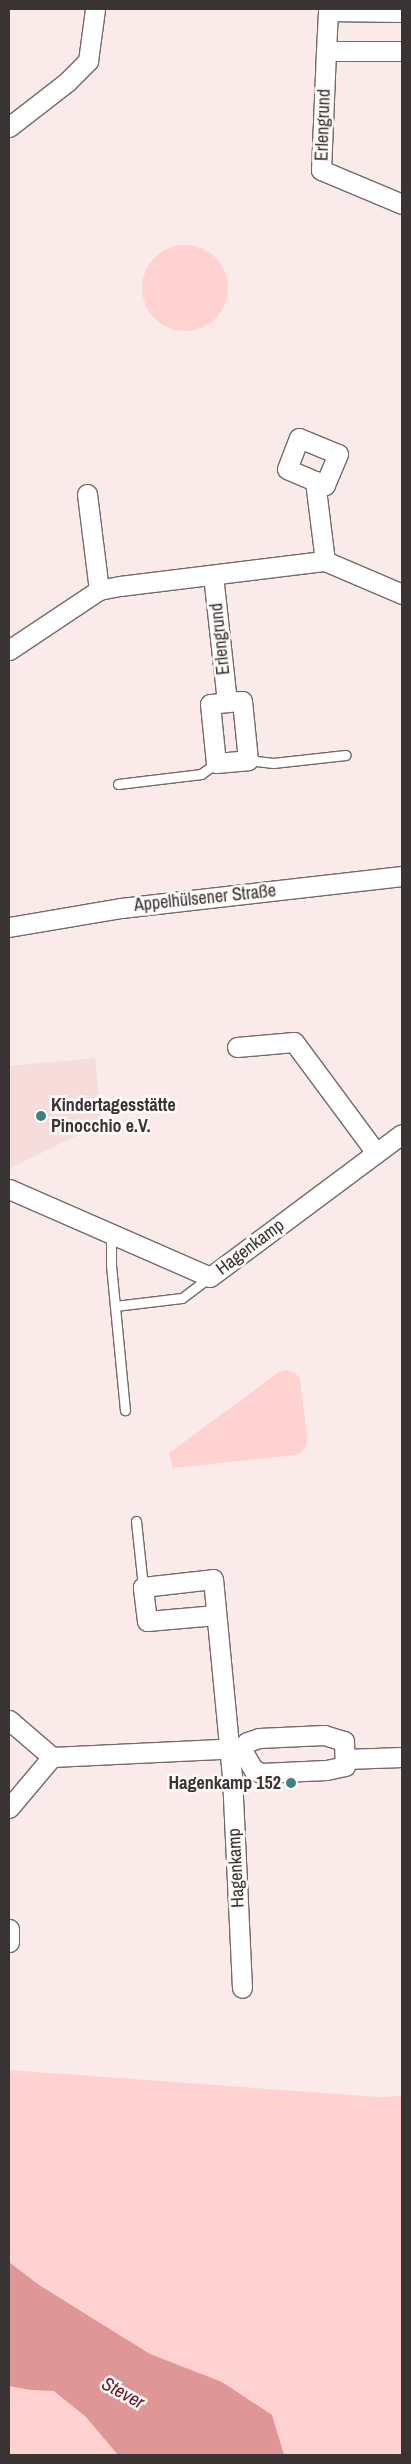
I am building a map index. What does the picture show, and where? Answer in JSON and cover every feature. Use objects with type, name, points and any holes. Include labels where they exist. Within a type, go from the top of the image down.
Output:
[{"type":"street","points":[[9,127],[67,82],[88,62],[95,9]]},
{"type":"street","name":"Erlengrund","points":[[402,12],[328,11],[321,170],[402,204]]},
{"type":"street","points":[[326,51],[402,51]]},
{"type":"street","points":[[314,480],[325,561]]},
{"type":"street","points":[[87,494],[99,590]]},
{"type":"street","points":[[9,650],[99,590],[325,561],[402,594]]},
{"type":"street","name":"Erlengrund","points":[[213,575],[226,702]]},
{"type":"street","points":[[242,701],[248,760],[216,763],[210,704],[242,701]]},
{"type":"street","name":"Appelhülsener Straße","points":[[9,927],[121,908],[402,876]]},
{"type":"street","points":[[237,1047],[294,1042],[376,1153]]},
{"type":"street","name":"Hagenkamp","points":[[9,1189],[210,1277],[402,1134]]},
{"type":"street","name":"Hagenkamp","points":[[143,1587],[213,1579],[216,1615],[235,1748],[242,1988]]},
{"type":"street","points":[[143,1587],[147,1621],[216,1615]]},
{"type":"street","points":[[9,1720],[52,1757],[235,1748],[259,1738],[324,1735],[344,1741],[345,1759]]},
{"type":"street","name":"Hagenkamp","points":[[235,1748],[253,1769],[261,1773],[326,1770],[345,1766],[345,1759],[402,1757]]},
{"type":"street","points":[[9,1808],[52,1757]]},
{"type":"lane","points":[[248,760],[273,763],[346,755]]},
{"type":"lane","points":[[118,784],[201,774],[216,763]]},
{"type":"lane","points":[[111,1235],[111,1265],[125,1410]]},
{"type":"lane","points":[[115,1306],[182,1298],[210,1277]]},
{"type":"lane","points":[[136,1522],[143,1587]]},
{"type":"shaded area","points":[[185,245],[201,249],[215,258],[224,272],[228,288],[224,304],[215,318],[201,327],[185,331],[169,327],[155,318],[146,304],[142,288],[146,272],[155,258],[169,249]]},
{"type":"shaded area","points":[[95,1058],[102,1123],[9,1169],[9,1066]]},
{"type":"shaded area","points":[[288,1370],[300,1378],[307,1438],[306,1446],[302,1452],[296,1455],[173,1468],[169,1453],[279,1372]]},
{"type":"shaded area","points":[[9,2070],[379,2097],[402,2096],[402,2455],[9,2455]]},
{"type":"water","name":"Stever","points":[[9,2262],[39,2285],[150,2354],[222,2382],[272,2415],[284,2455],[118,2455],[86,2417],[54,2391],[31,2390],[9,2386]]},
{"type":"place","name":"Kindertagesstätte Pinocchio e.V.","points":[[41,1116]]},
{"type":"place","name":"Hagenkamp 152","points":[[291,1783]]}]
